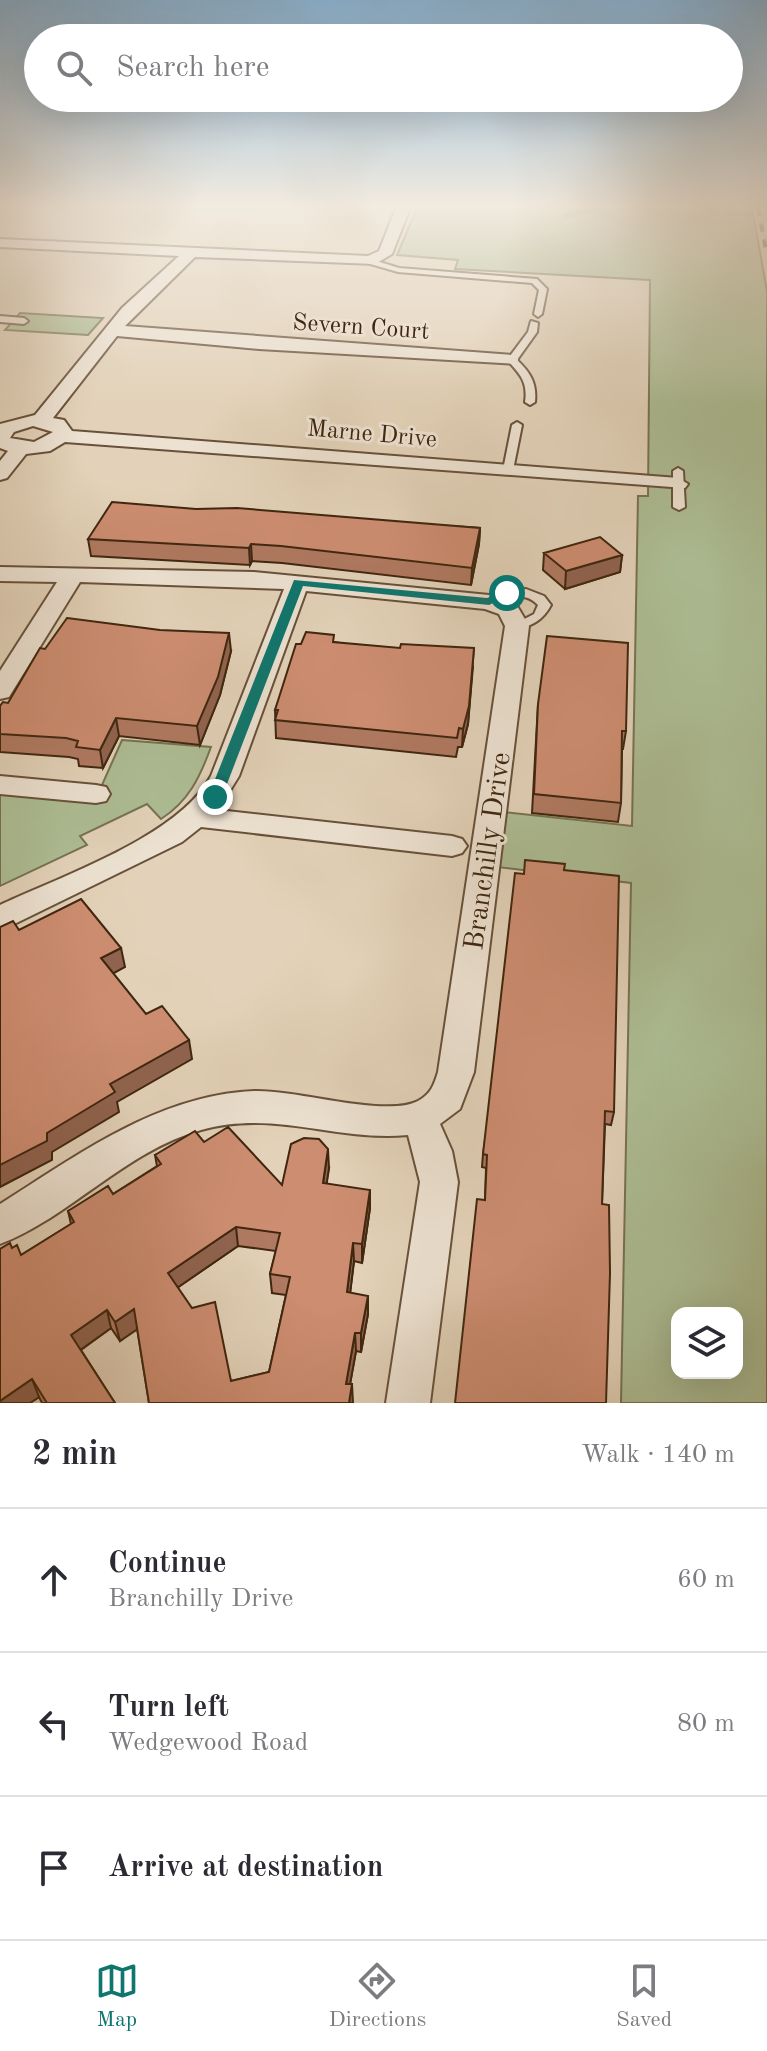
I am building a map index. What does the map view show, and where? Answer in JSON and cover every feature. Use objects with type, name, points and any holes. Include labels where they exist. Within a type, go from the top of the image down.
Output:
[{"type":"street","points":[[41,420],[112,330],[170,273]]},
{"type":"street","name":"Severn Court","points":[[112,330],[259,344],[512,360]]},
{"type":"street","points":[[41,420],[57,424],[63,432],[49,444],[21,448],[6,444],[0,437],[1,432],[14,425],[41,420]]},
{"type":"street","name":"Marne Drive","points":[[61,436],[508,470],[678,478]]},
{"type":"street","points":[[0,474],[21,448]]},
{"type":"street","name":"Branchilly Drive","points":[[7,571],[298,582],[489,602],[508,609],[517,626],[456,1072],[446,1101],[419,1117]]},
{"type":"street","points":[[0,691],[73,575]]},
{"type":"street","points":[[0,919],[172,835],[197,817],[215,797],[298,582]]},
{"type":"street","points":[[0,785],[96,794]]},
{"type":"street","points":[[197,817],[452,846]]},
{"type":"street","points":[[0,1226],[124,1149],[175,1124],[230,1108],[282,1106],[386,1121],[419,1117],[433,1151],[439,1182],[408,1403]]},
{"type":"lane","points":[[432,273],[534,281],[543,289],[532,332],[512,360],[530,377],[533,386],[530,402]]},
{"type":"lane","points":[[0,319],[24,321]]},
{"type":"lane","points":[[508,470],[517,425]]},
{"type":"lane","points":[[678,478],[679,507]]},
{"type":"green space","points":[[534,273],[764,273],[767,291],[767,1403],[621,1403],[631,883],[497,867],[504,812],[632,826],[638,496],[648,496],[650,280]]},
{"type":"green space","points":[[20,313],[103,318],[88,335],[5,330]]},
{"type":"green space","points":[[122,740],[211,747],[192,788],[161,819],[147,804],[80,836],[87,845],[0,886],[0,794],[94,803]]},
{"type":"building","points":[[112,502],[196,509],[237,508],[480,528],[472,568],[281,546],[251,544],[249,548],[88,539]]},
{"type":"building","points":[[600,537],[622,555],[566,571],[544,553]]},
{"type":"building","points":[[67,618],[160,630],[229,633],[218,677],[197,726],[116,718],[100,750],[76,747],[78,741],[66,738],[0,734],[0,706],[3,702],[8,703],[40,648],[45,649]]},
{"type":"building","points":[[306,632],[334,635],[333,642],[400,648],[401,644],[474,648],[469,706],[463,729],[459,728],[457,738],[275,720],[278,710],[275,710],[296,644],[301,644]]},
{"type":"building","points":[[547,636],[628,643],[621,803],[534,794],[538,704]]},
{"type":"building","points":[[525,860],[565,864],[564,870],[619,876],[614,1112],[605,1111],[602,1204],[609,1205],[606,1403],[455,1403],[477,1199],[485,1200],[487,1155],[483,1154],[515,873],[524,874]]},
{"type":"building","points":[[81,899],[121,948],[101,958],[146,1014],[162,1006],[189,1040],[110,1084],[115,1092],[47,1133],[47,1141],[0,1165],[0,927],[13,921],[19,930]]},
{"type":"building","points":[[228,1127],[282,1185],[291,1144],[304,1138],[319,1139],[328,1149],[323,1183],[370,1190],[362,1244],[353,1243],[347,1292],[368,1296],[361,1333],[355,1333],[346,1384],[352,1384],[349,1403],[149,1403],[134,1309],[115,1322],[107,1310],[71,1335],[115,1403],[47,1403],[32,1379],[0,1401],[0,1249],[10,1243],[12,1248],[17,1245],[21,1255],[74,1222],[68,1211],[108,1186],[113,1194],[161,1164],[155,1155],[195,1131],[204,1142]],"holes":[[[236,1227],[280,1233],[270,1274],[290,1277],[269,1372],[231,1381],[215,1302],[192,1308],[168,1273]]]},
{"type":"route","points":[[215,797],[298,582],[489,602],[507,593]]}]
